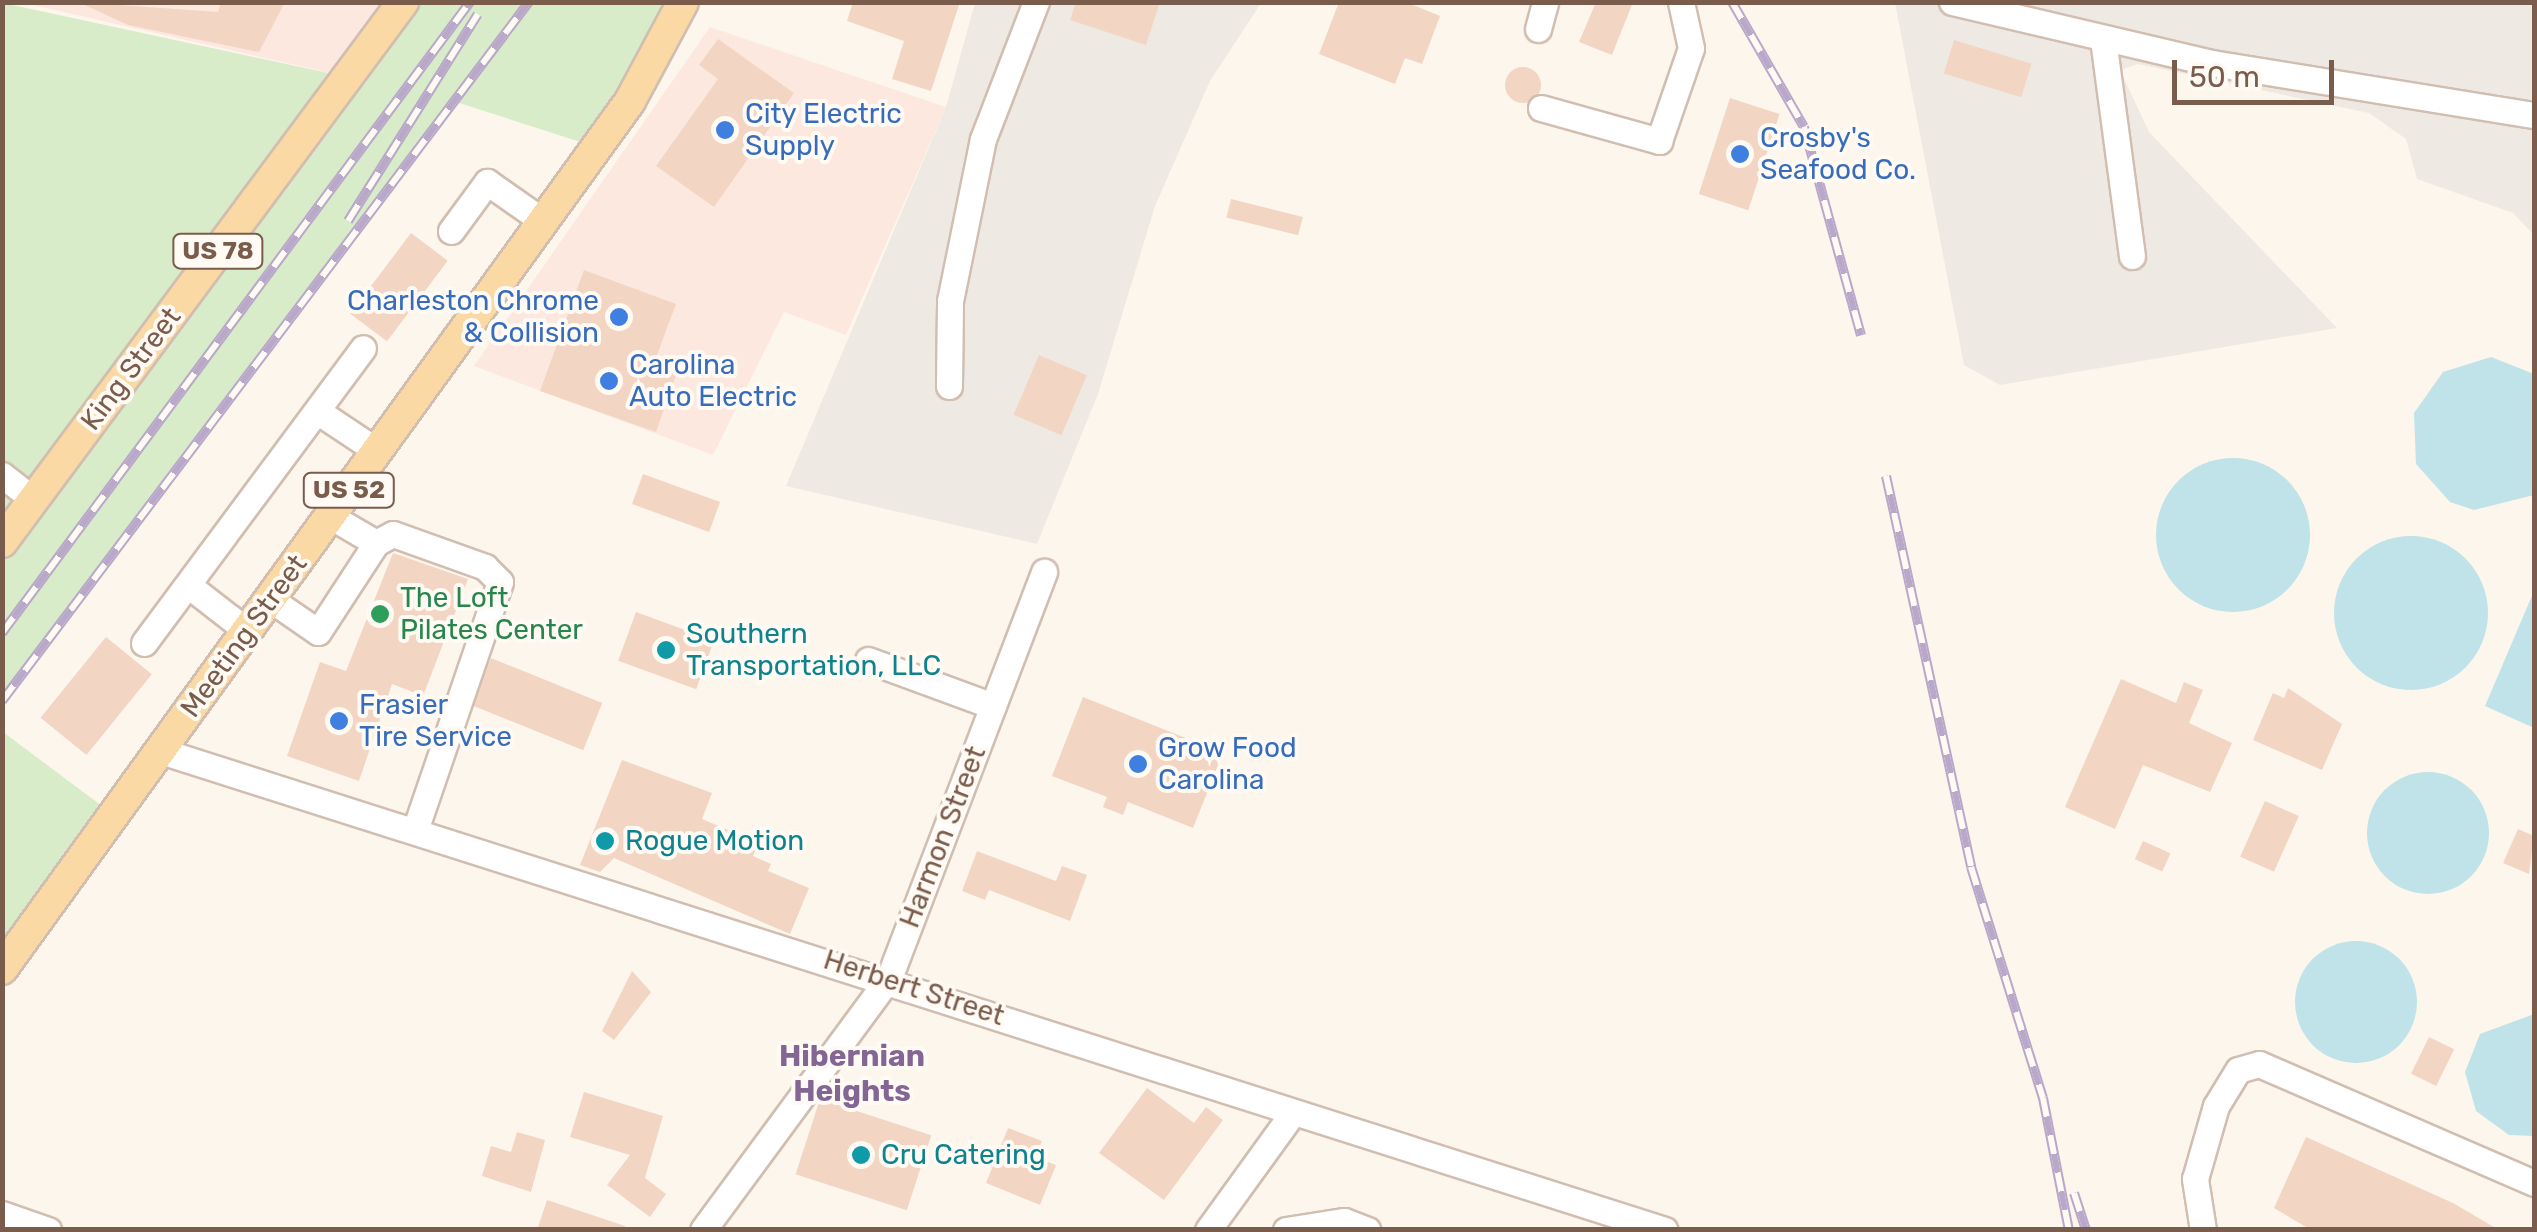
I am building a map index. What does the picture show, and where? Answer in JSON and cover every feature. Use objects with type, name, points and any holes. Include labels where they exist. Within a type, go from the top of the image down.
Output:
[{"type":"main road","name":"King Street","points":[[2,542],[402,2]]},
{"type":"main road","name":"Meeting Street","points":[[2,969],[630,101],[683,2]]},
{"type":"street","points":[[949,386],[950,302],[983,139],[1036,2]]},
{"type":"street","points":[[1538,29],[1546,2]]},
{"type":"street","points":[[1541,108],[1660,141],[1691,48],[1681,2]]},
{"type":"street","points":[[1952,2],[2103,39],[2534,115]]},
{"type":"street","points":[[2103,39],[2132,256]]},
{"type":"street","points":[[451,231],[487,182],[543,221]]},
{"type":"street","points":[[144,644],[363,348]]},
{"type":"street","points":[[316,411],[378,450]]},
{"type":"street","points":[[2,476],[34,500]]},
{"type":"street","points":[[2,501],[34,500]]},
{"type":"street","points":[[330,516],[376,544]]},
{"type":"street","points":[[270,600],[318,632],[376,544],[393,534],[486,567],[500,582],[415,830]]},
{"type":"street","name":"Harmon Street","points":[[703,1230],[889,978],[1044,572]]},
{"type":"street","points":[[188,585],[247,631]]},
{"type":"street","points":[[868,660],[993,706]]},
{"type":"street","name":"Herbert Street","points":[[161,752],[889,978],[1292,1114],[1665,1230]]},
{"type":"street","points":[[2203,1230],[2194,1180],[2216,1106],[2238,1070],[2259,1064],[2534,1183]]},
{"type":"street","points":[[1208,1230],[1292,1114]]},
{"type":"street","points":[[2,1214],[48,1230]]},
{"type":"street","points":[[1286,1230],[1344,1221],[1367,1230]]},
{"type":"shaded area","points":[[24,3],[403,3],[348,77]]},
{"type":"shaded area","points":[[975,3],[1261,3],[1210,81],[1155,206],[1098,394],[1037,544],[786,486],[946,107]]},
{"type":"shaded area","points":[[1895,3],[2534,3],[2534,235],[2513,213],[2417,179],[2406,139],[2369,113],[2138,64],[2120,70],[2149,132],[2337,328],[2000,385],[1964,365]]},
{"type":"shaded area","points":[[710,27],[946,107],[846,335],[784,312],[713,455],[474,366]]},
{"type":"green space","points":[[3,3],[347,77],[403,3],[683,3],[596,147],[453,101],[3,701]]},
{"type":"green space","points":[[3,732],[114,815],[3,969]]},
{"type":"water","points":[[2491,357],[2534,374],[2534,495],[2474,510],[2450,502],[2416,464],[2414,413],[2443,372]]},
{"type":"water","points":[[2233,458],[2262,464],[2287,481],[2304,506],[2310,535],[2304,564],[2287,589],[2262,606],[2233,612],[2204,606],[2179,589],[2162,564],[2156,535],[2162,506],[2179,481],[2204,464]]},
{"type":"water","points":[[2411,536],[2440,542],[2465,559],[2482,584],[2488,613],[2482,642],[2465,667],[2440,684],[2411,690],[2382,684],[2357,667],[2340,642],[2334,613],[2340,584],[2357,559],[2382,542]]},
{"type":"water","points":[[2534,591],[2534,728],[2485,706]]},
{"type":"water","points":[[2428,772],[2452,776],[2471,790],[2485,809],[2489,833],[2485,857],[2471,876],[2452,890],[2428,894],[2404,890],[2385,876],[2371,857],[2367,833],[2371,809],[2385,790],[2404,776]]},
{"type":"water","points":[[2356,941],[2379,945],[2399,959],[2413,979],[2417,1002],[2413,1025],[2399,1045],[2379,1059],[2356,1063],[2333,1059],[2313,1045],[2299,1025],[2295,1002],[2299,979],[2313,959],[2333,945]]},
{"type":"water","points":[[2534,1014],[2534,1136],[2509,1135],[2476,1111],[2465,1072],[2480,1034]]},
{"type":"building","points":[[78,2],[218,12],[221,2],[285,2],[259,52],[128,25]]},
{"type":"building","points":[[853,2],[960,2],[931,91],[892,79],[904,41],[847,21]]},
{"type":"building","points":[[1076,2],[1160,2],[1146,45],[1070,20]]},
{"type":"building","points":[[1339,2],[1406,2],[1440,16],[1422,64],[1405,58],[1395,84],[1319,54]]},
{"type":"building","points":[[1596,2],[1633,2],[1612,55],[1579,42]]},
{"type":"building","name":"City Electric Supply","points":[[718,39],[794,93],[714,207],[656,166],[718,79],[699,65]]},
{"type":"building","points":[[1954,40],[2031,64],[2021,97],[1944,73]]},
{"type":"building","points":[[1523,67],[1536,72],[1541,85],[1536,98],[1523,103],[1510,98],[1505,85],[1510,72]]},
{"type":"building","name":"Crosby's Seafood Co.","points":[[1730,98],[1779,114],[1748,210],[1699,194]]},
{"type":"building","points":[[1231,199],[1303,217],[1298,235],[1226,217]]},
{"type":"building","points":[[411,233],[448,261],[387,341],[350,314]]},
{"type":"building","points":[[584,270],[676,304],[654,363],[677,372],[656,432],[540,391]]},
{"type":"building","points":[[1039,355],[1087,375],[1061,435],[1014,415]]},
{"type":"building","points":[[643,474],[720,502],[709,532],[632,504]]},
{"type":"building","points":[[393,553],[468,579],[423,696],[392,684],[359,781],[287,756],[320,662],[346,671]]},
{"type":"building","name":"Southern Transportation, LLC","points":[[636,612],[714,640],[696,689],[618,661]]},
{"type":"building","points":[[106,637],[152,674],[86,755],[41,718]]},
{"type":"building","points":[[491,658],[602,703],[583,750],[472,705]]},
{"type":"building","points":[[2121,679],[2176,703],[2184,682],[2203,690],[2189,723],[2232,743],[2210,792],[2143,765],[2115,829],[2065,807]]},
{"type":"building","points":[[2288,688],[2342,724],[2322,770],[2253,740],[2273,693],[2284,698]]},
{"type":"building","name":"Grow Food Carolina","points":[[1083,697],[1223,753],[1193,828],[1128,802],[1123,815],[1103,807],[1107,797],[1052,776]]},
{"type":"building","points":[[622,760],[712,793],[702,819],[759,843],[753,856],[771,864],[768,871],[809,888],[790,934],[614,858],[600,872],[580,865]]},
{"type":"building","points":[[2265,801],[2299,816],[2274,872],[2240,857]]},
{"type":"building","points":[[2518,829],[2534,836],[2529,874],[2503,863]]},
{"type":"building","points":[[2143,841],[2170,853],[2162,871],[2135,859]]},
{"type":"building","points":[[977,851],[1056,881],[1062,866],[1087,875],[1070,921],[989,890],[985,900],[962,891]]},
{"type":"building","points":[[632,971],[651,992],[614,1040],[602,1031]]},
{"type":"building","points":[[2429,1037],[2454,1049],[2436,1086],[2411,1074]]},
{"type":"building","points":[[1147,1088],[1194,1123],[1206,1107],[1223,1120],[1164,1200],[1099,1153]]},
{"type":"building","points":[[584,1092],[663,1116],[645,1178],[666,1194],[650,1217],[607,1185],[630,1155],[570,1137]]},
{"type":"building","name":"Cru Catering","points":[[820,1099],[931,1135],[907,1210],[796,1174]]},
{"type":"building","points":[[1008,1128],[1042,1141],[1035,1157],[1056,1165],[1040,1205],[986,1183]]},
{"type":"building","points":[[517,1132],[545,1140],[531,1192],[482,1176],[491,1146],[511,1152]]},
{"type":"building","points":[[2306,1137],[2453,1203],[2499,1230],[2311,1230],[2274,1208]]},
{"type":"building","points":[[547,1200],[625,1226],[625,1230],[537,1230]]},
{"type":"railway","points":[[2,633],[470,2]]},
{"type":"railway","points":[[2,701],[529,2]]},
{"type":"railway","points":[[1732,2],[1804,127],[1861,335]]},
{"type":"railway","points":[[348,221],[478,14]]},
{"type":"railway","points":[[1886,476],[1971,867],[2043,1098],[2069,1230]]},
{"type":"railway","points":[[2074,1193],[2086,1230]]},
{"type":"place","name":"City Electric Supply","points":[[725,130]]},
{"type":"place","name":"Crosby's Seafood Co.","points":[[1740,154]]},
{"type":"place","name":"Charleston Chrome & Collision","points":[[619,317]]},
{"type":"place","name":"Carolina Auto Electric","points":[[609,381]]},
{"type":"place","name":"The Loft Pilates Center","points":[[380,614]]},
{"type":"place","name":"Southern Transportation, LLC","points":[[666,650]]},
{"type":"place","name":"Frasier Tire Service","points":[[339,721]]},
{"type":"place","name":"Grow Food Carolina","points":[[1138,764]]},
{"type":"place","name":"Rogue Motion","points":[[605,841]]},
{"type":"place","name":"Cru Catering","points":[[861,1155]]},
{"type":"district","name":"Hibernian Heights","points":[[852,1073]]}]
